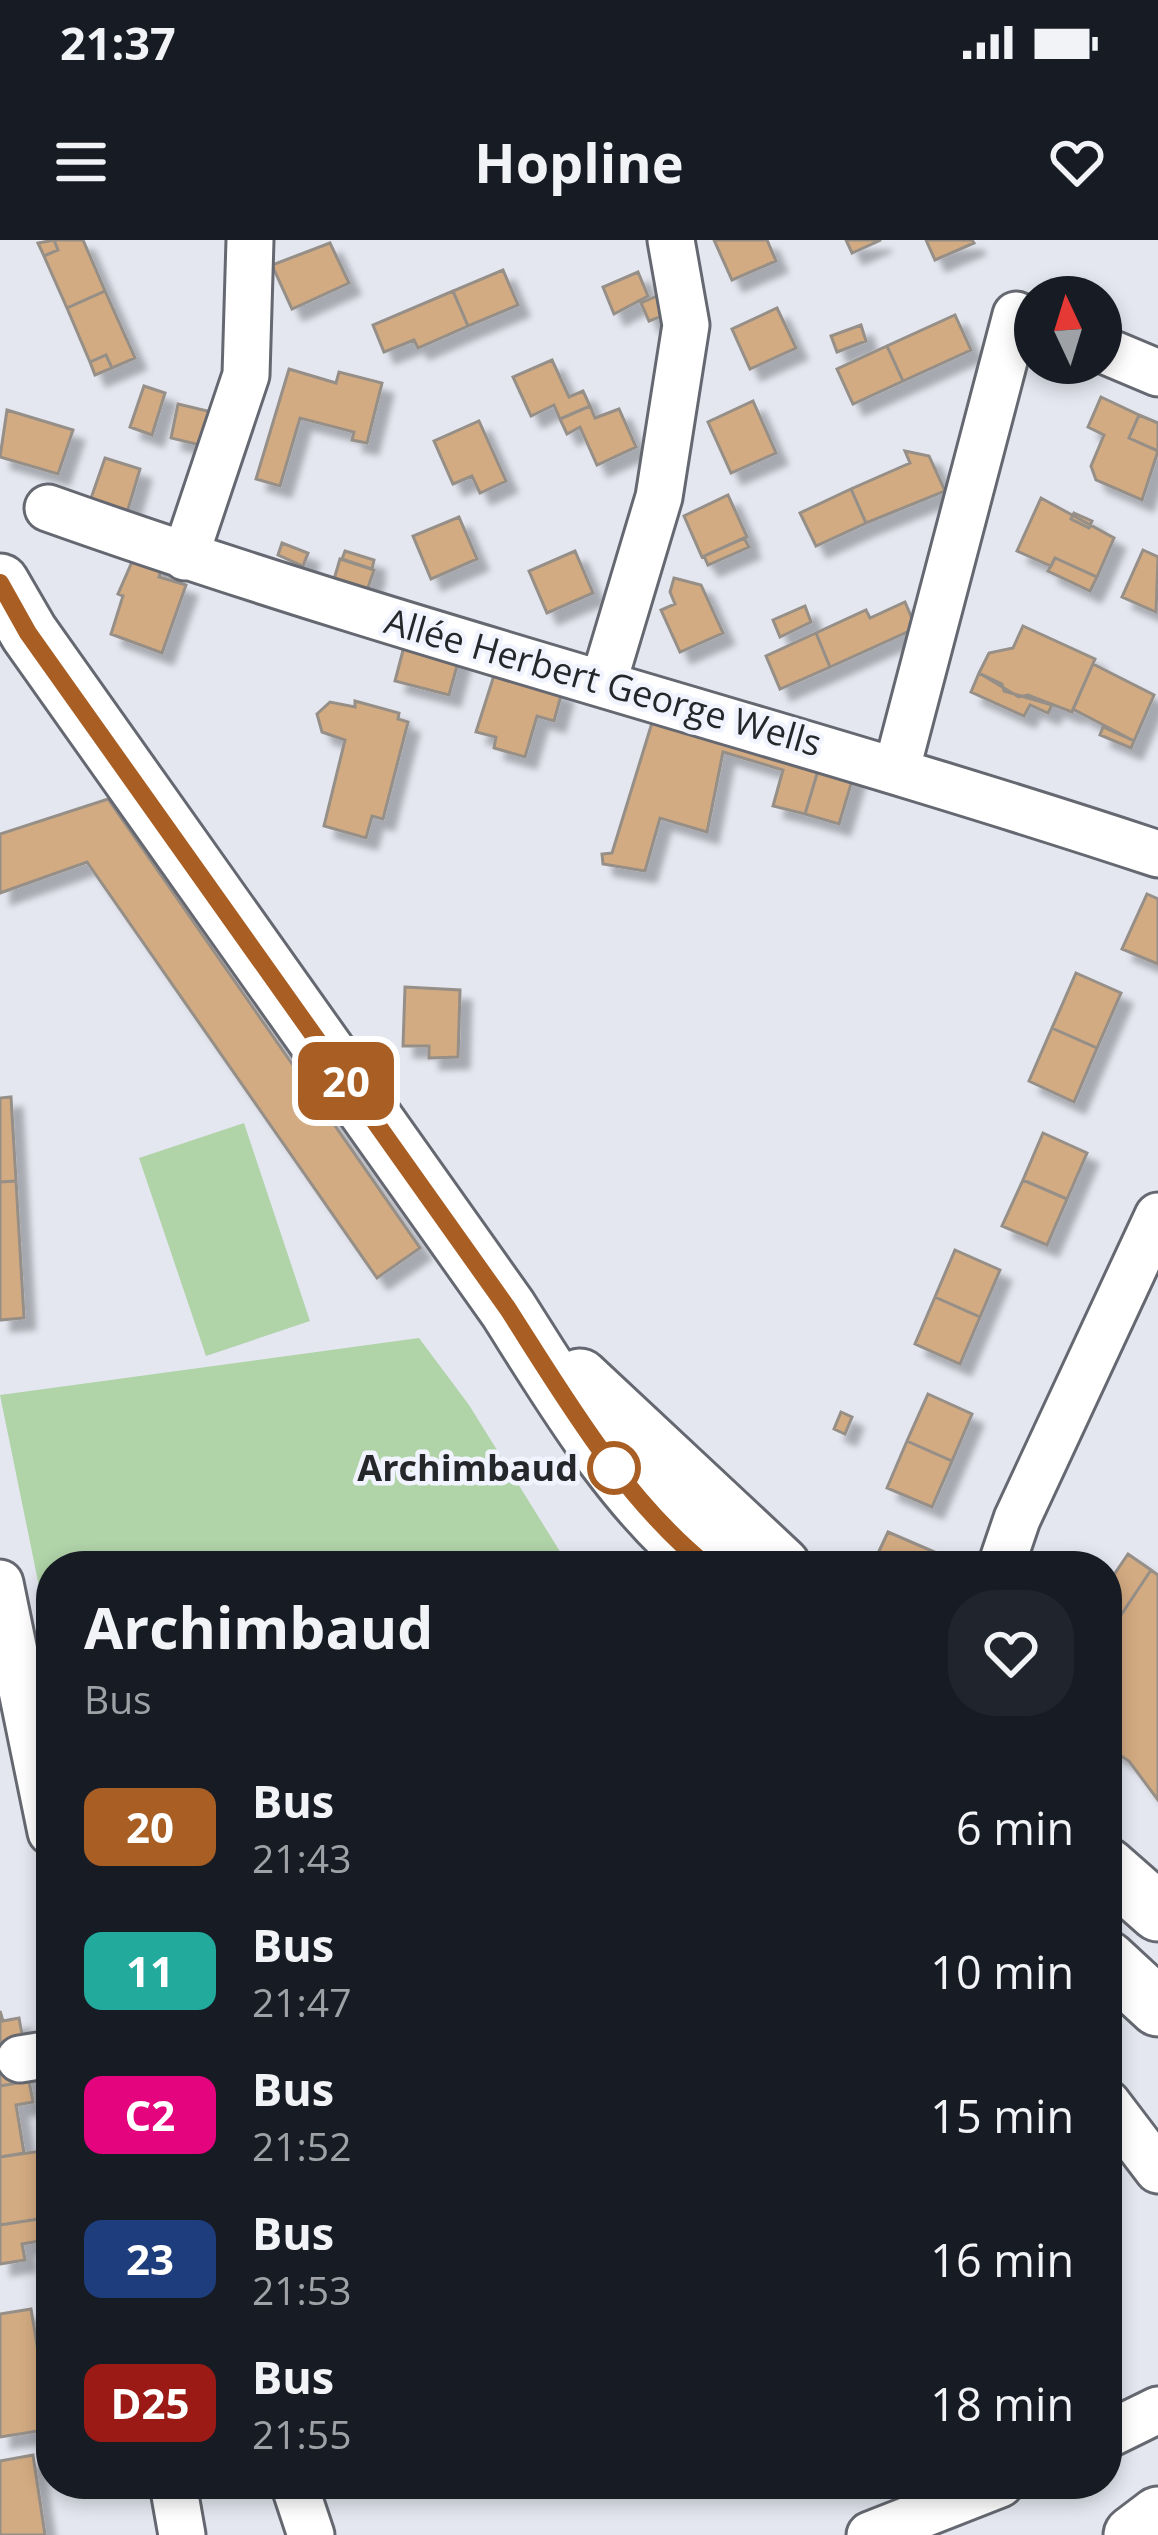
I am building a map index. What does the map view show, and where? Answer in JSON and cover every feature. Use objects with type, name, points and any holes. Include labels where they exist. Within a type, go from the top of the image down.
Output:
[{"type":"main road","points":[[0,583],[14,637],[508,1309],[614,1468],[693,1551]]},
{"type":"main road","points":[[508,1309],[765,1551]]},
{"type":"main road","points":[[1122,1880],[1158,1912]]},
{"type":"main road","points":[[1122,1974],[1158,2007]]},
{"type":"main road","points":[[1133,2535],[1158,2516]]},
{"type":"street","points":[[185,557],[246,375],[250,240]]},
{"type":"street","points":[[603,684],[659,497],[686,325],[671,240]]},
{"type":"street","points":[[897,768],[1014,323]]},
{"type":"street","points":[[1122,358],[1158,373]]},
{"type":"street","name":"Allée Herbert George Wells","points":[[48,508],[185,557],[897,768],[1158,854]]},
{"type":"street","points":[[1006,1551],[1017,1519],[1155,1231]]},
{"type":"street","points":[[0,1583],[36,1740]]},
{"type":"street","points":[[0,1766],[36,1780]]},
{"type":"street","points":[[1122,2123],[1158,2170]]},
{"type":"street","points":[[1122,2428],[1158,2410]]},
{"type":"street","points":[[176,2499],[182,2535]]},
{"type":"street","points":[[299,2499],[311,2535]]},
{"type":"street","points":[[869,2535],[961,2499]]},
{"type":"green space","points":[[244,1123],[310,1321],[206,1356],[139,1158]]},
{"type":"green space","points":[[419,1338],[469,1405],[560,1551],[36,1551],[36,1571],[0,1395]]},
{"type":"building","points":[[54,240],[83,240],[105,291],[67,308],[44,256],[58,250]]},
{"type":"building","points":[[54,240],[58,250],[44,256],[38,243]]},
{"type":"building","points":[[714,240],[767,240],[776,261],[732,280]]},
{"type":"building","points":[[846,240],[881,240],[852,253]]},
{"type":"building","points":[[926,240],[972,240],[974,243],[935,260]]},
{"type":"building","points":[[330,243],[349,283],[292,309],[272,265]]},
{"type":"building","points":[[503,270],[518,305],[468,326],[453,291]]},
{"type":"building","points":[[638,272],[648,296],[614,314],[603,287]]},
{"type":"building","points":[[105,291],[135,358],[112,368],[106,355],[90,362],[67,308]]},
{"type":"building","points":[[453,291],[468,326],[418,348],[414,340],[384,352],[373,325]]},
{"type":"building","points":[[657,296],[665,315],[649,321],[641,303]]},
{"type":"building","points":[[777,308],[796,348],[750,369],[732,329]]},
{"type":"building","points":[[955,315],[971,350],[903,381],[887,346]]},
{"type":"building","points":[[861,325],[866,341],[837,352],[831,336]]},
{"type":"building","points":[[887,346],[903,381],[853,404],[837,369]]},
{"type":"building","points":[[106,355],[112,368],[95,375],[90,362]]},
{"type":"building","points":[[552,360],[569,397],[583,391],[590,406],[560,419],[554,405],[531,416],[513,377]]},
{"type":"building","points":[[289,369],[336,383],[339,372],[382,383],[367,443],[352,440],[354,432],[300,418],[280,486],[256,479]]},
{"type":"building","points":[[144,386],[165,393],[152,435],[130,427]]},
{"type":"building","points":[[1101,397],[1139,415],[1129,438],[1158,451],[1142,500],[1096,480],[1091,466],[1104,435],[1088,427]]},
{"type":"building","points":[[753,401],[776,453],[731,473],[708,422]]},
{"type":"building","points":[[178,404],[212,412],[204,446],[171,438]]},
{"type":"building","points":[[590,406],[595,418],[619,409],[636,447],[597,465],[580,427],[567,434],[560,419]]},
{"type":"building","points":[[7,410],[73,430],[58,474],[0,457]]},
{"type":"building","points":[[1139,415],[1158,423],[1158,451],[1129,438]]},
{"type":"building","points":[[479,421],[506,481],[480,493],[472,476],[453,484],[434,441]]},
{"type":"building","points":[[905,451],[929,456],[945,491],[866,523],[851,489],[910,463]]},
{"type":"building","points":[[105,458],[140,469],[126,516],[89,504]]},
{"type":"building","points":[[851,489],[866,523],[816,546],[800,513]]},
{"type":"building","points":[[728,495],[747,537],[702,557],[684,516]]},
{"type":"building","points":[[1041,498],[1114,538],[1097,577],[1055,558],[1051,566],[1017,551]]},
{"type":"building","points":[[1074,513],[1092,521],[1089,528],[1071,519]]},
{"type":"building","points":[[459,517],[477,559],[431,579],[413,536]]},
{"type":"building","points":[[744,538],[749,547],[708,565],[704,556]]},
{"type":"building","points":[[282,543],[308,553],[303,566],[278,555]]},
{"type":"building","points":[[138,548],[165,557],[159,577],[186,585],[162,653],[111,634],[123,596],[118,594]]},
{"type":"building","points":[[1143,550],[1158,557],[1156,612],[1122,597]]},
{"type":"building","points":[[345,551],[374,560],[372,569],[342,559]]},
{"type":"building","points":[[575,551],[593,593],[547,613],[529,571]]},
{"type":"building","points":[[1055,558],[1097,577],[1090,591],[1048,571]]},
{"type":"building","points":[[340,559],[374,570],[365,596],[332,586]]},
{"type":"building","points":[[674,578],[701,585],[723,633],[680,652],[661,610],[675,604],[670,592]]},
{"type":"building","points":[[905,602],[916,628],[830,667],[816,633],[866,610],[870,618]]},
{"type":"building","points":[[805,606],[811,622],[780,637],[773,620]]},
{"type":"building","points":[[1023,626],[1095,659],[1072,712],[1028,695],[1019,697],[979,673],[989,653],[1013,648]]},
{"type":"building","points":[[816,633],[830,667],[780,689],[766,656]]},
{"type":"building","points":[[406,639],[460,655],[449,695],[395,681]]},
{"type":"building","points":[[1093,664],[1154,695],[1134,741],[1073,709]]},
{"type":"building","points":[[497,666],[562,692],[554,721],[537,716],[525,757],[494,748],[496,737],[476,732]]},
{"type":"building","points":[[979,673],[1002,684],[1004,691],[1052,705],[1048,713],[1030,705],[1024,716],[971,692]]},
{"type":"building","points":[[355,701],[399,713],[398,719],[408,722],[383,819],[372,816],[366,838],[324,826],[345,740],[322,732],[317,714],[330,702],[355,707]]},
{"type":"building","points":[[655,713],[820,764],[805,814],[773,806],[783,770],[723,752],[707,832],[660,818],[645,871],[603,864],[602,854],[612,853]]},
{"type":"building","points":[[1103,727],[1134,741],[1131,748],[1100,735]]},
{"type":"building","points":[[820,764],[854,774],[839,824],[805,814]]},
{"type":"building","points":[[108,799],[420,1248],[377,1278],[87,862],[0,893],[0,834]]},
{"type":"building","points":[[1147,894],[1158,899],[1158,964],[1122,949]]},
{"type":"building","points":[[1076,973],[1121,993],[1097,1048],[1052,1028]]},
{"type":"building","points":[[405,987],[460,990],[458,1057],[429,1058],[429,1046],[403,1046]]},
{"type":"building","points":[[1052,1028],[1097,1048],[1074,1102],[1029,1081]]},
{"type":"building","points":[[11,1097],[16,1181],[0,1182],[0,1098]]},
{"type":"building","points":[[1043,1133],[1087,1153],[1067,1199],[1023,1180]]},
{"type":"building","points":[[1023,1180],[1067,1199],[1047,1245],[1002,1226]]},
{"type":"building","points":[[16,1181],[24,1318],[0,1320],[0,1182]]},
{"type":"building","points":[[955,1250],[1000,1270],[980,1317],[935,1297]]},
{"type":"building","points":[[935,1297],[980,1317],[960,1364],[915,1344]]},
{"type":"building","points":[[928,1394],[972,1414],[952,1461],[907,1441]]},
{"type":"building","points":[[841,1412],[852,1417],[845,1434],[834,1429]]},
{"type":"building","points":[[907,1441],[952,1461],[932,1507],[887,1488]]},
{"type":"building","points":[[888,1532],[932,1551],[879,1551]]},
{"type":"building","points":[[1128,1554],[1151,1570],[1122,1614],[1122,1563]]},
{"type":"building","points":[[1151,1570],[1158,1575],[1158,1800],[1122,1757],[1122,1614]]},
{"type":"building","points":[[0,2011],[3,2021],[19,2018],[23,2040],[0,2043]]},
{"type":"building","points":[[23,2040],[29,2081],[0,2086],[0,2043]]},
{"type":"building","points":[[29,2081],[33,2102],[16,2105],[24,2153],[0,2157],[0,2086]]},
{"type":"building","points":[[36,2152],[36,2219],[0,2225],[0,2157]]},
{"type":"building","points":[[36,2219],[36,2242],[22,2244],[25,2260],[0,2264],[0,2225]]},
{"type":"building","points":[[31,2309],[36,2339],[36,2431],[0,2437],[0,2314]]},
{"type":"building","points":[[33,2455],[45,2535],[0,2535],[0,2461]]},
{"type":"bus line","name":"20","points":[[0,583],[28,633],[508,1309],[581,1422],[614,1468],[691,1551]]},
{"type":"place","name":"Archimbaud","points":[[614,1468]]}]
